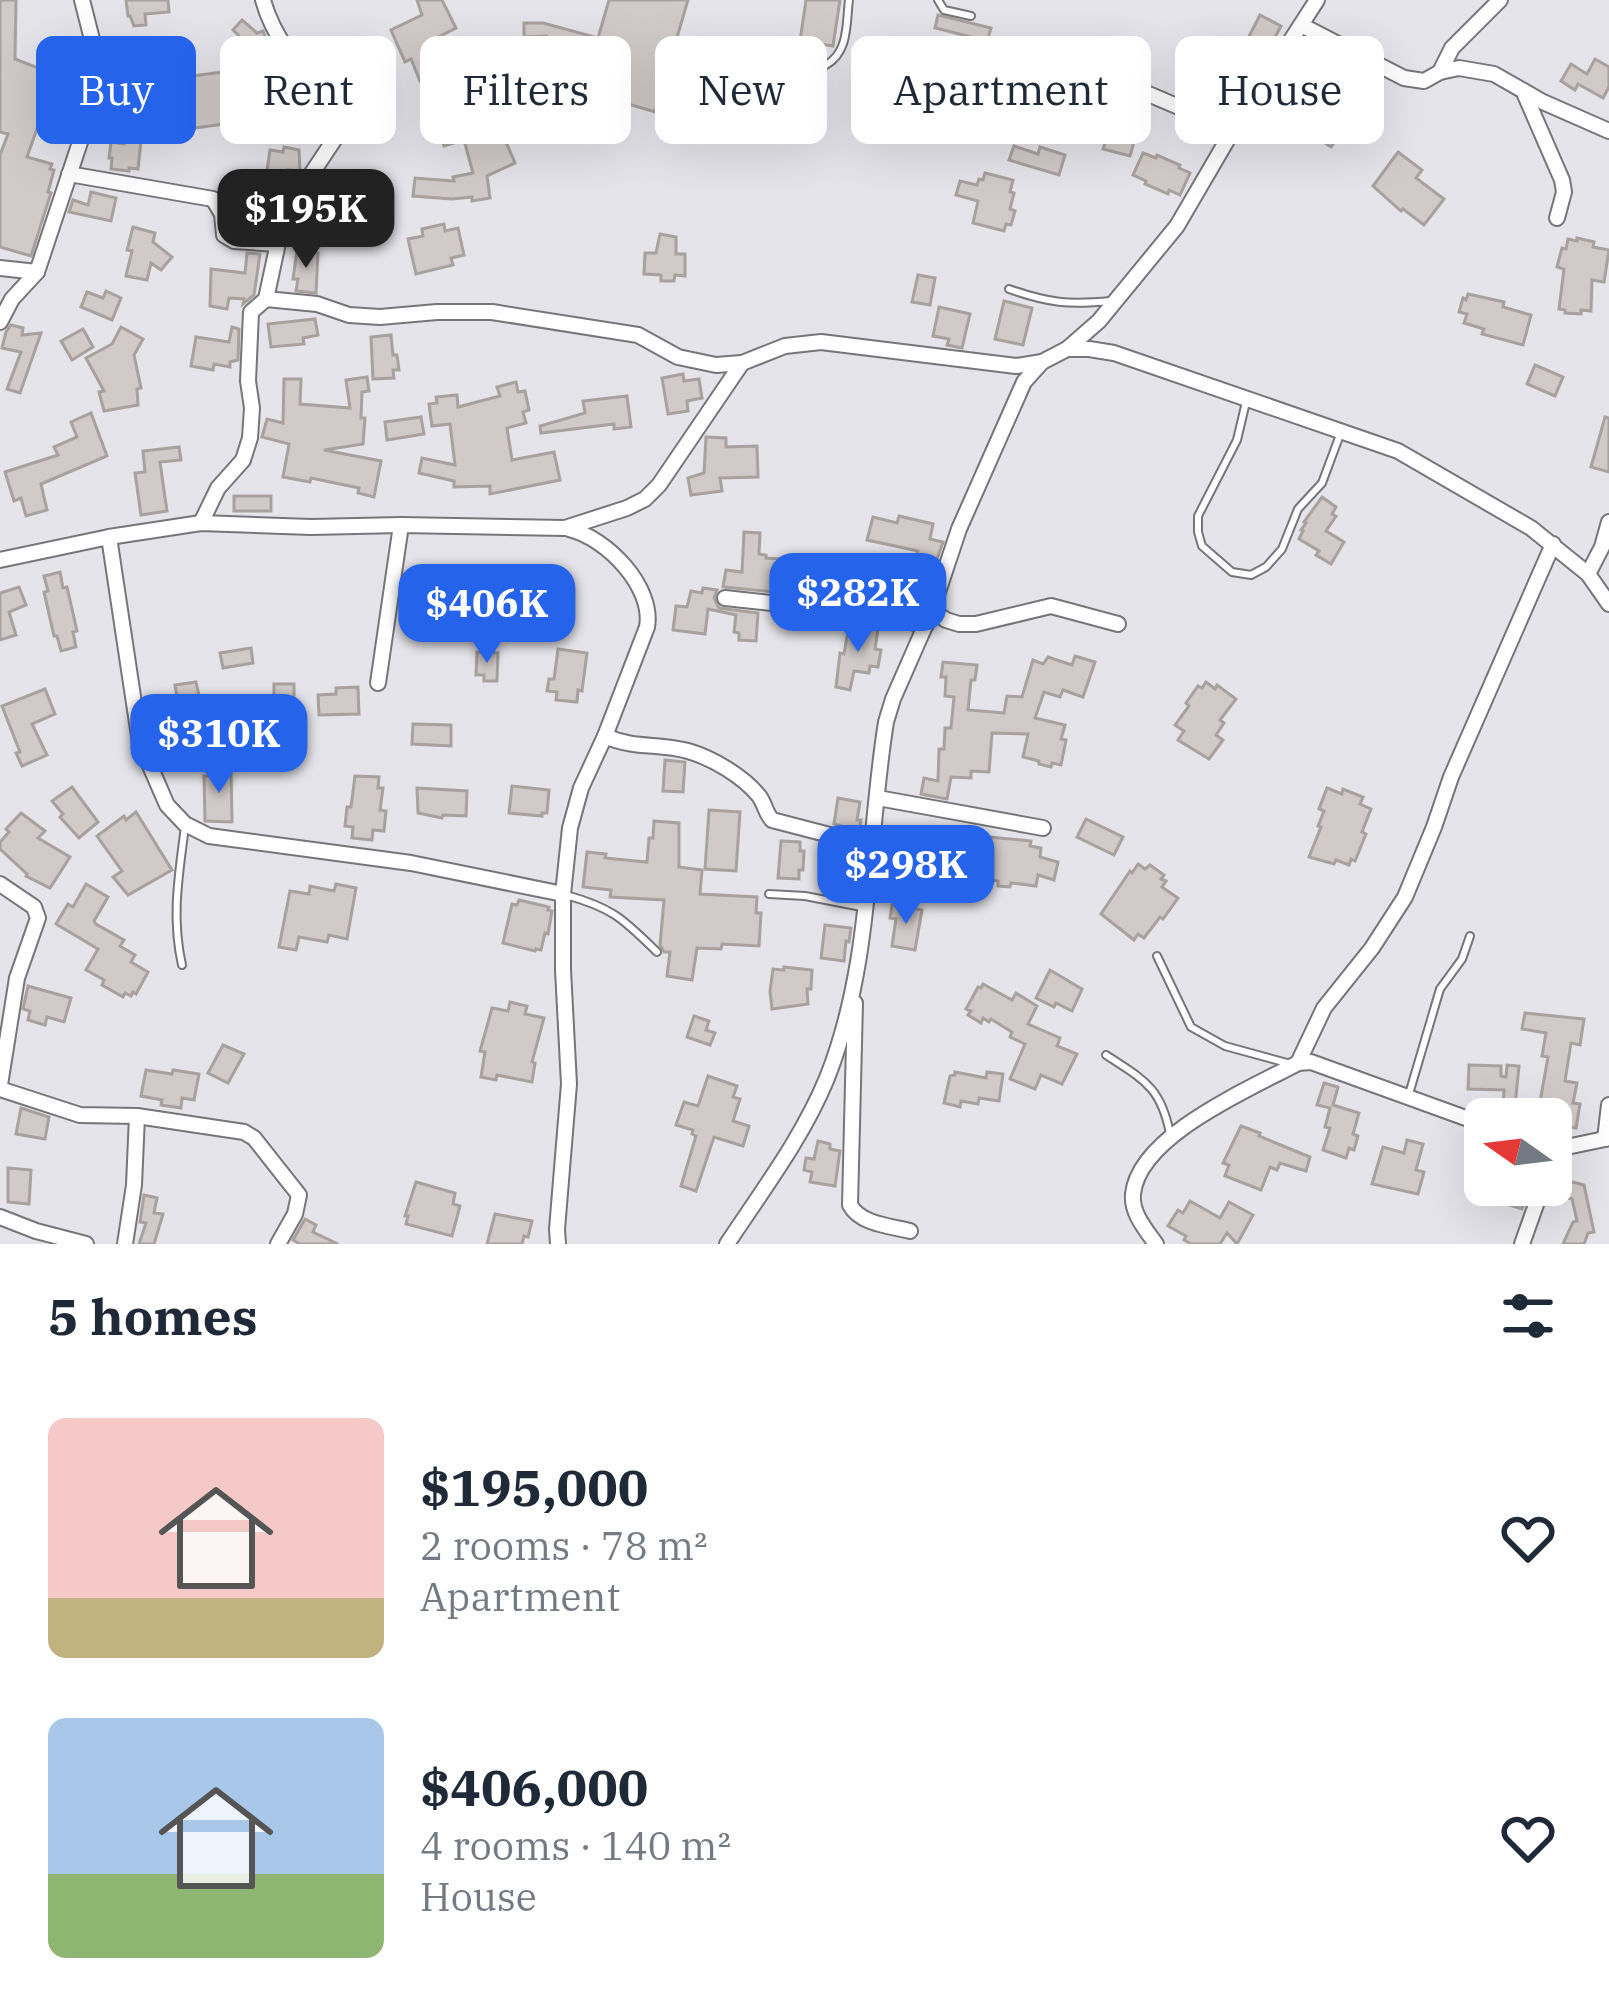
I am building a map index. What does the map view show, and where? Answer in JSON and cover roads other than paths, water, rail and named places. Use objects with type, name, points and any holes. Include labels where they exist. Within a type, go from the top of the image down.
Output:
[{"type":"street","points":[[0,322],[12,299],[37,272],[91,109],[98,63],[82,0]]},
{"type":"street","points":[[201,523],[218,488],[243,460],[250,438],[251,312],[266,299],[284,215],[341,125],[339,114],[269,24],[263,0]]},
{"type":"street","points":[[1296,36],[1317,0]]},
{"type":"street","points":[[1440,72],[1452,48],[1500,0]]},
{"type":"street","points":[[1303,26],[1405,78],[1424,81],[1440,72],[1477,69],[1609,130]]},
{"type":"street","points":[[1522,91],[1562,181],[1557,218]]},
{"type":"street","points":[[266,299],[380,317],[492,312],[638,335],[678,357],[716,365],[742,363],[785,346],[821,342],[1016,366],[1042,362],[1067,349],[1099,321],[1177,226],[1225,144]]},
{"type":"street","points":[[69,174],[213,199],[224,235],[234,241],[277,244]]},
{"type":"street","points":[[0,268],[37,272]]},
{"type":"street","points":[[1067,349],[1114,353],[1398,451],[1531,528],[1588,574],[1609,604]]},
{"type":"street","points":[[727,1244],[817,1098],[840,1037],[855,980],[886,722],[1012,405],[1042,362]]},
{"type":"street","points":[[565,528],[645,499],[742,363]]},
{"type":"street","points":[[1588,574],[1609,522]]},
{"type":"street","points":[[0,560],[201,523],[565,528],[583,532],[638,581],[650,614],[647,628],[570,827],[563,894],[569,1084],[558,1244]]},
{"type":"street","points":[[378,682],[400,525]]},
{"type":"street","points":[[109,537],[140,743],[167,805],[185,824],[209,836],[411,863],[563,894]]},
{"type":"street","points":[[1298,1063],[1324,1008],[1405,897],[1451,777],[1553,544]]},
{"type":"street","points":[[725,598],[929,617],[958,625],[1051,605],[1118,624]]},
{"type":"street","points":[[605,736],[625,745],[688,751],[733,772],[762,799],[772,820],[872,846]]},
{"type":"street","points":[[878,798],[1043,828]]},
{"type":"street","points":[[0,884],[34,907],[38,918],[16,978],[0,1087],[80,1114],[234,1129],[254,1138],[299,1195],[295,1214],[278,1244]]},
{"type":"street","points":[[855,980],[850,1205],[866,1219],[910,1231]]},
{"type":"street","points":[[1156,1244],[1135,1211],[1133,1191],[1146,1164],[1171,1137],[1218,1103],[1298,1063],[1311,1062],[1464,1118]]},
{"type":"street","points":[[1572,1148],[1607,1139],[1609,1105]]},
{"type":"street","points":[[124,1244],[134,1185],[136,1116]]},
{"type":"street","points":[[1522,1244],[1536,1206]]},
{"type":"street","points":[[0,1217],[86,1244]]},
{"type":"lane","points":[[827,64],[842,49],[849,0]]},
{"type":"lane","points":[[938,0],[944,10],[971,16]]},
{"type":"lane","points":[[1009,289],[1072,305],[1114,301]]},
{"type":"lane","points":[[1246,398],[1237,440],[1198,516],[1202,546],[1232,572],[1251,575],[1282,549],[1298,509],[1322,483],[1341,431]]},
{"type":"lane","points":[[182,965],[175,934],[185,824]]},
{"type":"lane","points":[[563,894],[601,905],[626,921],[657,952]]},
{"type":"lane","points":[[769,894],[865,908]]},
{"type":"lane","points":[[1408,1097],[1440,989],[1462,959],[1470,936]]},
{"type":"lane","points":[[1157,956],[1191,1027],[1200,1034],[1280,1063],[1298,1063]]},
{"type":"lane","points":[[1106,1055],[1153,1089],[1162,1102],[1171,1137]]}]
